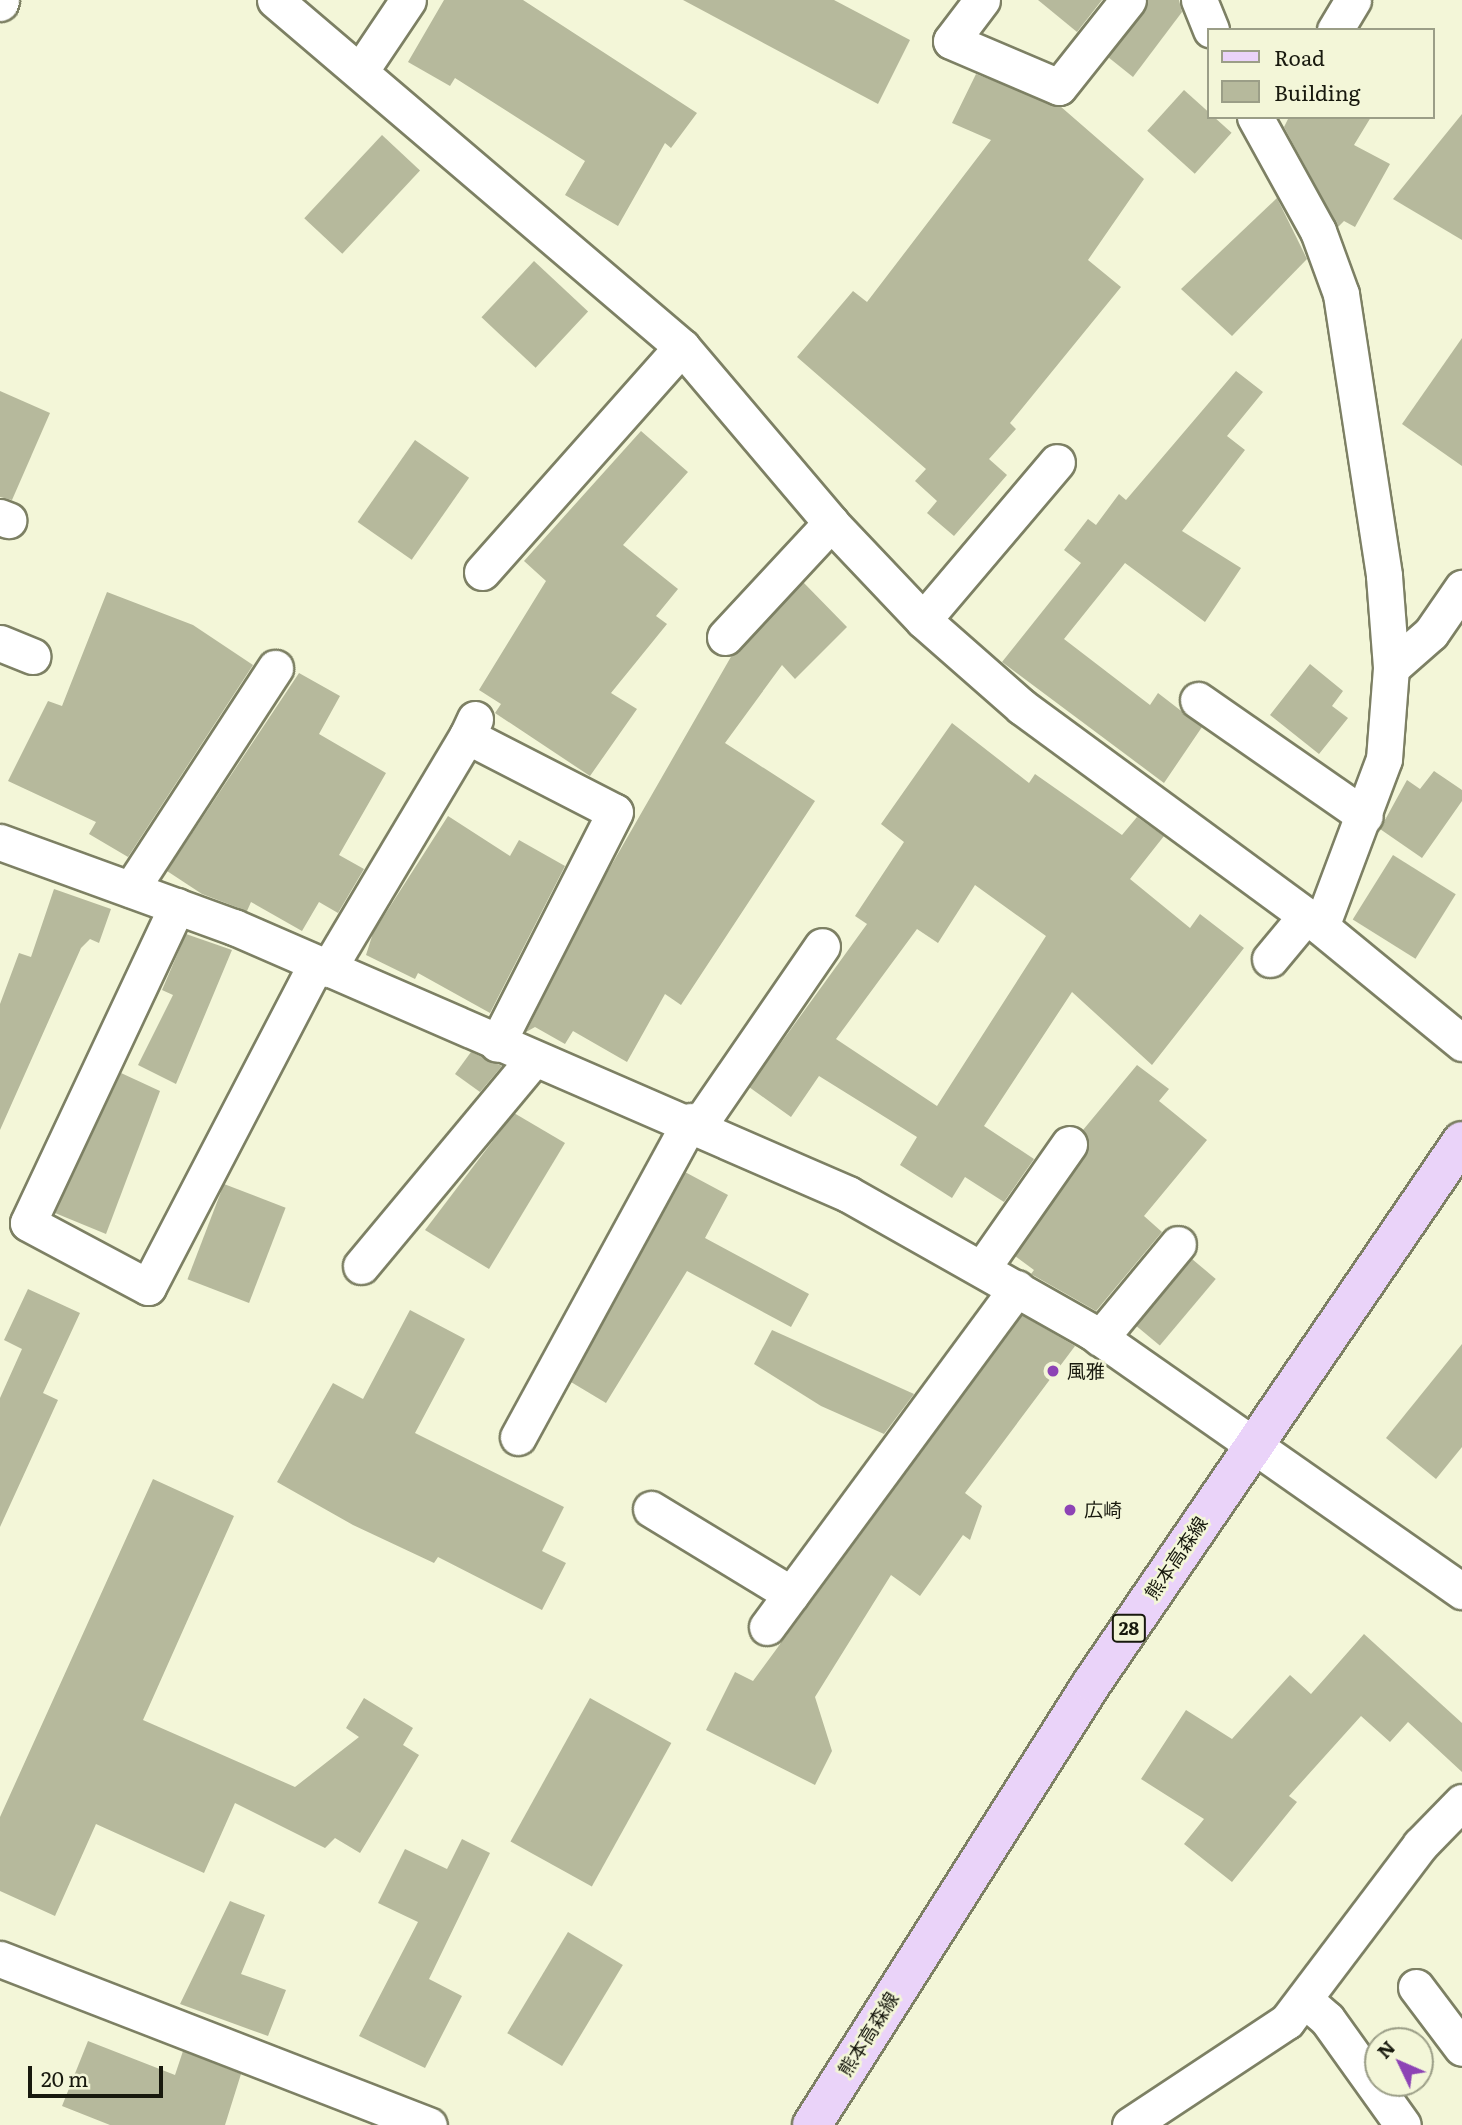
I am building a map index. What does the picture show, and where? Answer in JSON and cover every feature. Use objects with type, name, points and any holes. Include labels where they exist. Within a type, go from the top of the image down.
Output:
[{"type":"main road","name":"熊本高森線","points":[[812,2125],[974,1865],[1251,1447],[1462,1141]]},
{"type":"street","points":[[275,0],[361,70],[682,347],[831,523],[923,620],[1022,707],[1313,922],[1462,1043]]},
{"type":"street","points":[[361,70],[408,0]]},
{"type":"street","points":[[982,0],[950,41],[1059,87],[1128,0]]},
{"type":"street","points":[[1199,0],[1210,28]]},
{"type":"street","points":[[1336,28],[1353,0]]},
{"type":"street","points":[[1268,125],[1318,231],[1341,294],[1384,576],[1391,668],[1384,759],[1365,816],[1313,922],[1270,959]]},
{"type":"street","points":[[482,572],[682,347]]},
{"type":"street","points":[[923,620],[1057,462]]},
{"type":"street","points":[[725,637],[831,523]]},
{"type":"street","points":[[1391,668],[1431,633],[1462,588]]},
{"type":"street","points":[[0,643],[33,656]]},
{"type":"street","points":[[131,889],[275,668]]},
{"type":"street","points":[[1198,700],[1365,816]]},
{"type":"street","points":[[177,906],[28,1223],[148,1287],[322,966],[471,728],[615,812],[496,1044]]},
{"type":"street","points":[[0,842],[177,906],[322,966],[532,1060],[694,1123],[983,1267],[1100,1338],[1251,1447],[1462,1591]]},
{"type":"street","points":[[518,1437],[694,1123],[822,946]]},
{"type":"street","points":[[361,1266],[532,1060]]},
{"type":"street","points":[[983,1267],[1069,1144]]},
{"type":"street","points":[[1100,1338],[1178,1244]]},
{"type":"street","points":[[767,1627],[1017,1287]]},
{"type":"street","points":[[652,1509],[791,1594]]},
{"type":"street","points":[[1130,2125],[1264,2040],[1305,2000],[1364,1917],[1462,1802]]},
{"type":"street","points":[[0,1959],[429,2125]]},
{"type":"street","points":[[1416,1987],[1461,2045]]},
{"type":"street","points":[[1305,2000],[1326,2019],[1403,2125]]},
{"type":"building","points":[[444,0],[523,0],[697,113],[671,148],[665,143],[618,226],[565,195],[585,161],[455,78],[450,86],[408,62]]},
{"type":"building","points":[[683,0],[834,0],[910,40],[878,104]]},
{"type":"building","points":[[1038,0],[1102,0],[1077,32]]},
{"type":"building","points":[[1148,0],[1179,0],[1182,12],[1133,77],[1108,57]]},
{"type":"building","points":[[976,74],[1060,106],[1144,179],[1088,260],[1121,287],[1010,423],[1016,429],[989,459],[1007,475],[954,536],[927,513],[937,501],[915,481],[926,469],[797,357],[853,291],[867,302],[991,140],[952,123]]},
{"type":"building","points":[[1184,90],[1206,110],[1206,119],[1216,119],[1232,133],[1195,174],[1147,131]]},
{"type":"building","points":[[1462,114],[1462,240],[1393,199]]},
{"type":"building","points":[[1288,119],[1370,119],[1354,145],[1390,164],[1355,227],[1344,221],[1338,227],[1284,127]]},
{"type":"building","points":[[382,135],[420,170],[342,254],[304,218]]},
{"type":"building","points":[[1277,198],[1307,259],[1232,336],[1181,289]]},
{"type":"building","points":[[534,261],[588,311],[536,368],[481,317]]},
{"type":"building","points":[[1462,338],[1462,466],[1402,424]]},
{"type":"building","points":[[1236,371],[1263,392],[1227,436],[1245,450],[1182,531],[1241,568],[1205,622],[1125,563],[1064,639],[1150,705],[1158,693],[1202,727],[1164,783],[1002,662],[1081,563],[1064,550],[1088,519],[1096,525],[1119,494],[1126,500]]},
{"type":"building","points":[[0,391],[50,413],[12,500],[0,497]]},
{"type":"building","points":[[641,431],[688,472],[623,545],[678,589],[656,616],[667,624],[611,693],[637,709],[590,776],[495,713],[501,704],[479,690],[546,581],[524,561]]},
{"type":"building","points":[[415,440],[469,478],[412,560],[358,522]]},
{"type":"building","points":[[803,582],[847,627],[795,679],[782,665],[725,743],[815,801],[681,1005],[665,994],[627,1062],[573,1031],[565,1044],[535,1027],[526,1032],[600,885],[732,655]]},
{"type":"building","points":[[107,592],[193,625],[253,665],[128,857],[89,834],[96,822],[8,781],[48,701],[62,706]]},
{"type":"building","points":[[1310,664],[1343,691],[1332,706],[1348,718],[1319,754],[1270,715]]},
{"type":"building","points":[[299,673],[340,696],[319,734],[386,773],[339,855],[364,869],[338,913],[319,902],[302,931],[251,902],[247,911],[202,894],[167,871]]},
{"type":"building","points":[[952,723],[1029,783],[1035,774],[1122,835],[1137,817],[1164,836],[1130,879],[1190,928],[1200,914],[1244,948],[1152,1065],[1072,992],[984,1126],[1034,1159],[1004,1202],[965,1177],[952,1198],[900,1165],[917,1137],[819,1076],[791,1117],[749,1087],[867,924],[855,916],[904,842],[881,824]],"holes":[[[975,885],[1046,936],[937,1106],[836,1039],[917,929],[938,943]]]},
{"type":"building","points":[[1434,771],[1462,790],[1462,801],[1422,858],[1380,829],[1407,780],[1420,789]]},
{"type":"building","points":[[448,816],[510,856],[519,840],[565,866],[490,1013],[418,973],[415,979],[366,955],[373,933]]},
{"type":"building","points":[[1393,855],[1456,894],[1415,959],[1353,919]]},
{"type":"building","points":[[54,889],[111,909],[99,943],[90,939],[81,948],[0,1130],[0,1004],[19,953],[31,957]]},
{"type":"building","points":[[186,934],[232,950],[176,1084],[138,1065],[173,995],[162,990]]},
{"type":"building","points":[[471,1052],[502,1066],[480,1092],[455,1074]]},
{"type":"building","points":[[1137,1065],[1169,1089],[1159,1101],[1207,1140],[1144,1216],[1162,1232],[1096,1311],[1031,1274],[1034,1270],[1015,1256],[1085,1156],[1083,1130]]},
{"type":"building","points":[[121,1073],[160,1091],[106,1234],[55,1213]]},
{"type":"building","points":[[514,1113],[565,1143],[489,1269],[425,1230]]},
{"type":"building","points":[[685,1172],[728,1195],[705,1238],[809,1294],[791,1327],[687,1271],[606,1403],[571,1382]]},
{"type":"building","points":[[224,1184],[286,1208],[249,1303],[187,1279]]},
{"type":"building","points":[[1192,1259],[1216,1279],[1160,1346],[1136,1326]]},
{"type":"building","points":[[28,1289],[80,1313],[43,1393],[58,1400],[0,1527],[0,1398],[22,1349],[4,1340]]},
{"type":"building","points":[[410,1310],[465,1339],[415,1433],[564,1507],[542,1551],[566,1563],[542,1610],[438,1557],[434,1563],[353,1525],[277,1482],[333,1383],[363,1399]]},
{"type":"building","points":[[1022,1315],[1075,1346],[965,1493],[982,1506],[970,1540],[963,1535],[920,1596],[891,1575],[815,1697],[832,1751],[815,1785],[706,1730],[735,1672],[753,1681]]},
{"type":"building","points":[[772,1330],[914,1394],[884,1434],[821,1406],[754,1364]]},
{"type":"building","points":[[1462,1344],[1462,1447],[1436,1479],[1386,1438]]},
{"type":"building","points":[[153,1479],[234,1516],[143,1720],[295,1787],[359,1737],[346,1728],[364,1698],[413,1728],[403,1745],[419,1755],[360,1853],[335,1838],[325,1848],[235,1803],[204,1873],[96,1824],[55,1916],[0,1891],[0,1817]]},
{"type":"building","points":[[1364,1634],[1462,1723],[1462,1772],[1408,1722],[1390,1742],[1361,1716],[1289,1796],[1297,1802],[1232,1882],[1184,1844],[1204,1819],[1141,1779],[1186,1710],[1232,1739],[1290,1675],[1311,1694]]},
{"type":"building","points":[[590,1698],[671,1743],[592,1887],[510,1841]]},
{"type":"building","points":[[462,1839],[490,1853],[429,1979],[462,1996],[425,2068],[359,2036],[418,1922],[378,1903],[405,1849],[447,1869]]},
{"type":"building","points":[[230,1901],[265,1915],[241,1974],[286,1990],[268,2036],[180,2004]]},
{"type":"building","points":[[568,1932],[623,1965],[562,2066],[507,2033]]},
{"type":"building","points":[[88,2041],[175,2075],[183,2051],[241,2074],[225,2125],[110,2125],[62,2106]]},
{"type":"place","name":"風雅","points":[[1053,1371]]},
{"type":"place","name":"広崎","points":[[1070,1510]]}]
